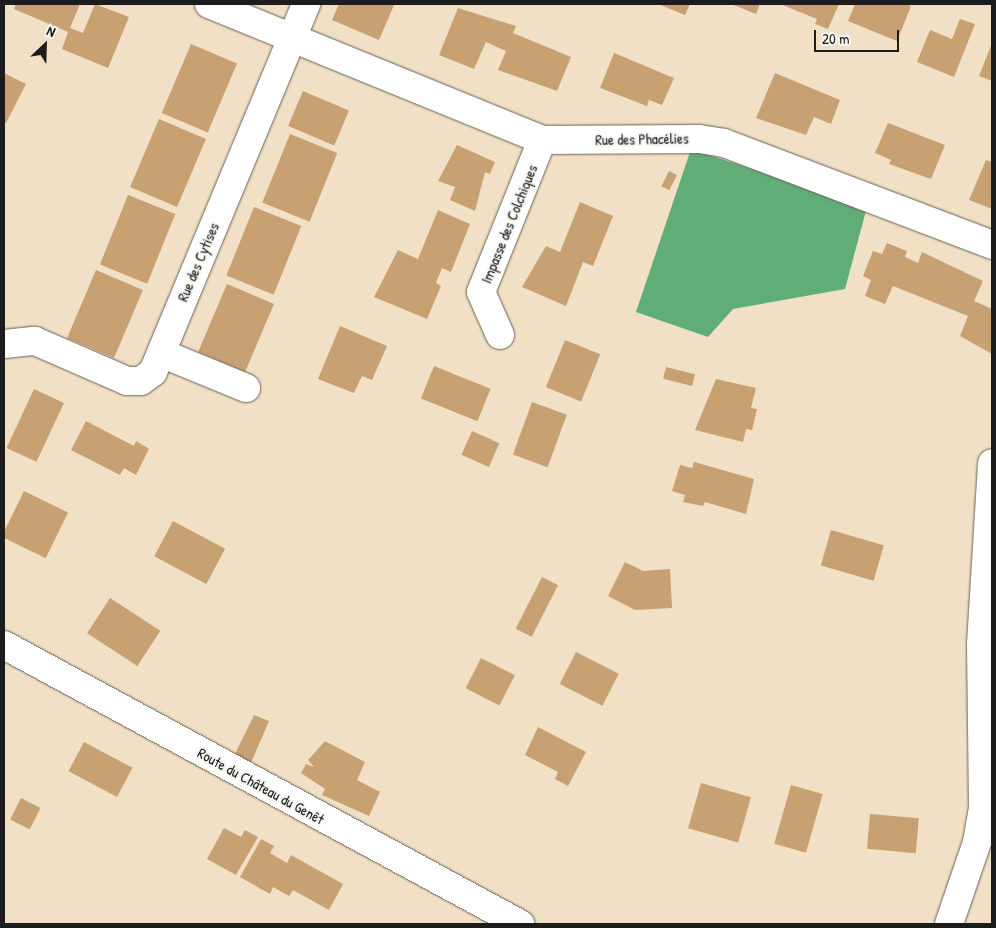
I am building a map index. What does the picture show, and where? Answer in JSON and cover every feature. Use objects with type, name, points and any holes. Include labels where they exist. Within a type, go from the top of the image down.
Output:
[{"type":"street","name":"Rue des Phacélies","points":[[209,4],[542,140],[699,139],[724,143],[992,245]]},
{"type":"street","name":"Rue des Cytises","points":[[4,344],[35,341],[127,381],[141,381],[153,372],[306,4]]},
{"type":"street","name":"Impasse des Colchiques","points":[[500,335],[481,292],[542,140]]},
{"type":"street","points":[[161,353],[246,388]]},
{"type":"street","points":[[949,924],[977,842],[983,808],[981,644],[992,463]]},
{"type":"street","name":"Route du Château du Genêt","points":[[4,645],[520,924]]},
{"type":"green space","points":[[691,149],[867,207],[845,289],[733,309],[708,337],[636,312]]},
{"type":"building","points":[[16,4],[80,4],[70,28],[83,33],[95,4],[129,17],[108,68],[62,49],[68,32],[14,9]]},
{"type":"building","points":[[339,4],[399,4],[394,5],[379,40],[332,20]]},
{"type":"building","points":[[658,4],[690,4],[685,15]]},
{"type":"building","points":[[731,4],[760,4],[756,14]]},
{"type":"building","points":[[780,4],[839,4],[828,29],[815,24],[817,19]]},
{"type":"building","points":[[855,4],[906,4],[911,6],[897,41],[848,21]]},
{"type":"building","points":[[458,8],[516,26],[513,33],[571,57],[557,91],[498,70],[506,51],[486,42],[474,69],[439,55]]},
{"type":"building","points":[[960,19],[975,24],[954,77],[917,62],[930,30],[952,39]]},
{"type":"building","points":[[992,43],[992,81],[979,76]]},
{"type":"building","points":[[191,44],[237,64],[208,133],[162,113]]},
{"type":"building","points":[[614,53],[674,78],[662,105],[649,100],[647,106],[600,88]]},
{"type":"building","points":[[4,73],[26,84],[6,123],[4,122]]},
{"type":"building","points":[[775,73],[840,100],[831,124],[814,117],[806,135],[756,118]]},
{"type":"building","points":[[303,91],[349,111],[334,146],[288,126]]},
{"type":"building","points":[[159,119],[206,139],[177,207],[130,187]]},
{"type":"building","points":[[888,123],[945,145],[931,179],[889,164],[891,160],[875,153]]},
{"type":"building","points":[[290,134],[337,153],[310,222],[262,203]]},
{"type":"building","points":[[457,145],[495,162],[490,174],[485,172],[475,211],[450,200],[455,187],[438,181]]},
{"type":"building","points":[[986,160],[992,162],[992,209],[969,200]]},
{"type":"building","points":[[669,171],[677,175],[669,190],[661,186]]},
{"type":"building","points":[[128,195],[175,214],[147,284],[100,265]]},
{"type":"building","points":[[580,202],[613,216],[593,266],[583,262],[566,306],[522,287],[546,246],[560,252]]},
{"type":"building","points":[[254,207],[301,226],[274,295],[226,276]]},
{"type":"building","points":[[438,210],[470,224],[451,272],[442,268],[436,283],[441,286],[427,319],[374,297],[398,250],[418,259]]},
{"type":"building","points":[[887,243],[907,251],[905,257],[918,263],[922,252],[983,281],[974,301],[992,309],[992,354],[960,336],[968,316],[893,286],[885,304],[865,296],[871,280],[863,276],[873,251],[882,254]]},
{"type":"building","points":[[96,270],[143,290],[114,358],[67,338]]},
{"type":"building","points":[[227,284],[274,304],[245,372],[198,352]]},
{"type":"building","points":[[340,326],[387,346],[372,380],[362,376],[354,393],[318,379]]},
{"type":"building","points":[[565,340],[600,354],[581,402],[546,387]]},
{"type":"building","points":[[434,366],[491,389],[477,421],[421,398]]},
{"type":"building","points":[[666,367],[695,374],[692,386],[663,379]]},
{"type":"building","points":[[716,379],[756,388],[751,408],[757,409],[752,430],[746,429],[743,442],[695,430]]},
{"type":"building","points":[[34,389],[64,403],[36,462],[7,448]]},
{"type":"building","points":[[532,402],[567,415],[548,467],[513,455]]},
{"type":"building","points":[[86,421],[134,446],[136,441],[149,449],[136,475],[124,468],[120,475],[71,450]]},
{"type":"building","points":[[472,431],[499,443],[489,467],[461,455]]},
{"type":"building","points":[[694,462],[754,479],[746,514],[705,502],[703,506],[683,502],[685,495],[672,491],[680,465],[692,468]]},
{"type":"building","points":[[24,491],[68,512],[46,558],[4,538],[4,532]]},
{"type":"building","points":[[173,521],[225,549],[206,584],[154,556]]},
{"type":"building","points":[[831,530],[884,545],[874,581],[821,566]]},
{"type":"building","points":[[625,562],[643,571],[670,569],[672,608],[635,610],[608,596]]},
{"type":"building","points":[[542,577],[558,585],[532,637],[516,629]]},
{"type":"building","points":[[110,598],[160,631],[137,666],[87,633]]},
{"type":"building","points":[[576,652],[619,674],[602,706],[560,684]]},
{"type":"building","points":[[481,658],[515,675],[499,706],[466,688]]},
{"type":"building","points":[[254,715],[269,721],[250,765],[234,756]]},
{"type":"building","points":[[538,727],[586,752],[568,786],[555,779],[558,772],[525,755]]},
{"type":"building","points":[[325,741],[365,762],[357,780],[380,792],[369,816],[322,795],[325,789],[301,773],[306,764],[314,767],[308,760]]},
{"type":"building","points":[[84,742],[133,768],[117,797],[69,771]]},
{"type":"building","points":[[701,783],[751,797],[738,843],[688,828]]},
{"type":"building","points":[[791,785],[823,794],[806,853],[774,844]]},
{"type":"building","points":[[21,798],[41,808],[30,829],[10,819]]},
{"type":"building","points":[[870,814],[919,818],[916,853],[867,849]]},
{"type":"building","points":[[224,828],[241,837],[245,830],[258,837],[236,875],[207,859]]},
{"type":"building","points":[[261,839],[274,846],[270,853],[287,863],[291,855],[343,884],[329,910],[293,890],[289,896],[273,887],[270,894],[240,877]]}]
